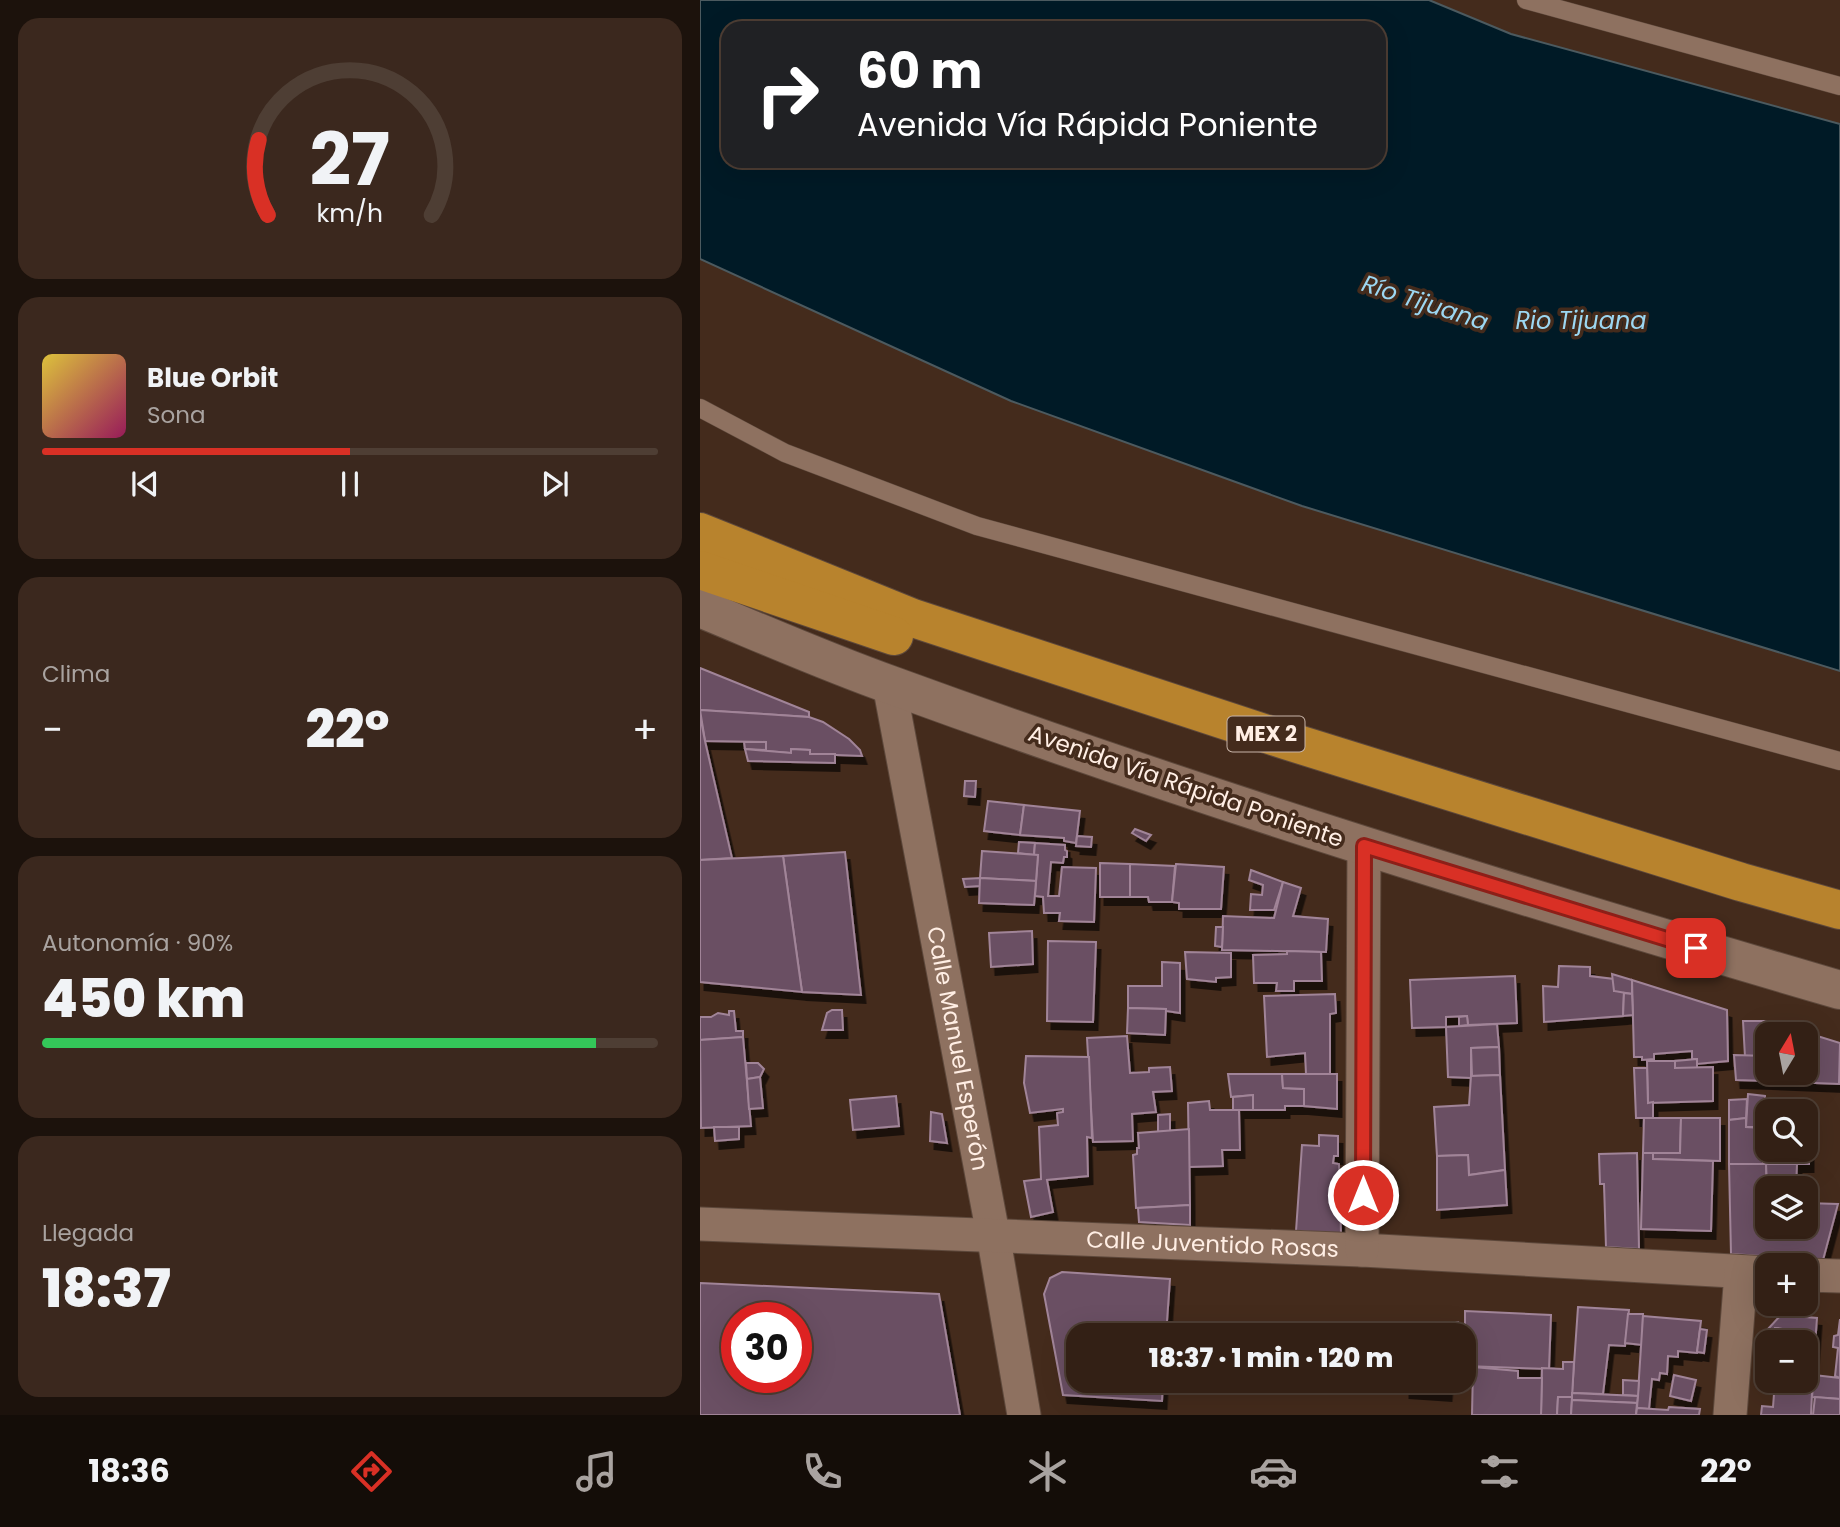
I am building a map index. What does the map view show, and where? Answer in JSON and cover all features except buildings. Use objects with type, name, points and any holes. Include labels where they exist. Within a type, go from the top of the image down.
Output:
[{"type":"highway","name":"MEX 2","points":[[700,531],[913,618],[1285,740],[1840,911]]},
{"type":"highway","points":[[700,570],[1129,716],[1176,726],[1285,740]]},
{"type":"highway","points":[[1741,882],[1840,918]]},
{"type":"main road","name":"Avenida Vía Rápida Poniente","points":[[700,608],[889,684],[1143,774],[1364,846],[1840,990]]},
{"type":"street","name":"Calle Manuel Esperón","points":[[889,684],[993,1234],[1024,1415]]},
{"type":"street","points":[[1362,1250],[1364,846]]},
{"type":"street","name":"Calle Juventido Rosas","points":[[700,1224],[1362,1250],[1754,1273]]},
{"type":"street","points":[[1730,1415],[1754,1273]]},
{"type":"lane","points":[[1526,0],[1840,86]]},
{"type":"lane","points":[[700,408],[785,453],[977,526],[1840,761]]},
{"type":"water","name":"Rio Tijuana","points":[[700,0],[1429,0],[1511,34],[1840,124],[1840,671],[1302,506],[1011,401],[700,259]]},
{"type":"route","points":[[1363,1195],[1364,846],[1696,948]]},
{"type":"water label","name":"Río Tijuana","points":[[1425,303]]}]
